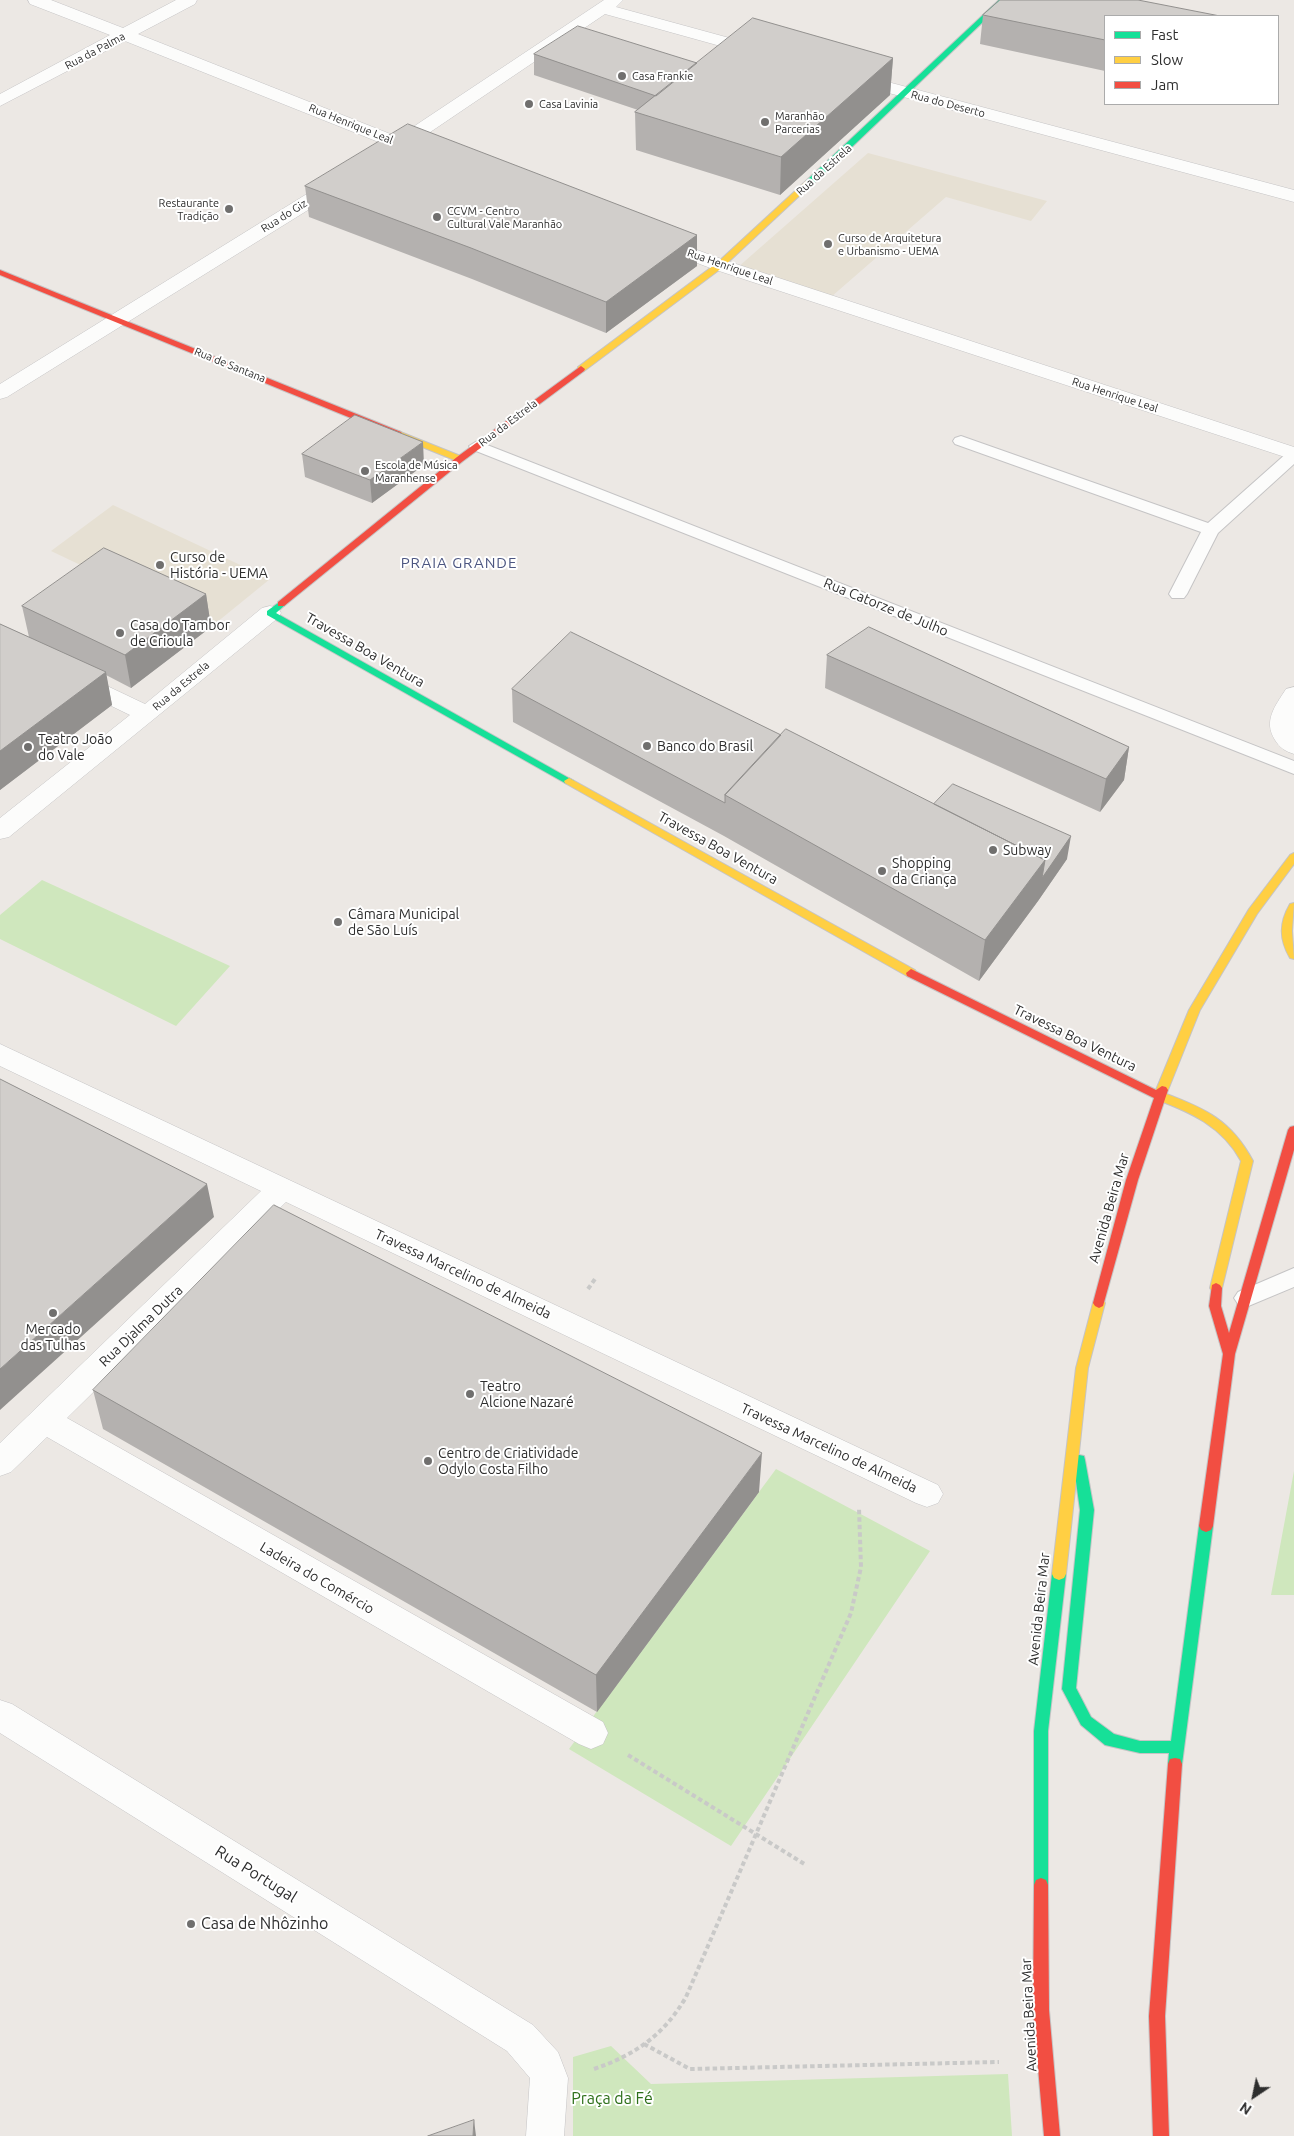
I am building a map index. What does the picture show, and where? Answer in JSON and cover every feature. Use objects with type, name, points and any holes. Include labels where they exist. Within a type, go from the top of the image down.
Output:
[{"type":"street","name":"Rua Henrique Leal","points":[[36,0],[437,158]]},
{"type":"street","name":"Rua da Palma","points":[[0,102],[190,0]]},
{"type":"street","name":"Rua da Estrela","points":[[0,831],[148,714],[460,459],[720,265],[907,93],[1003,0]]},
{"type":"street","points":[[375,159],[609,4],[774,56]]},
{"type":"street","name":"Rua do Deserto","points":[[841,75],[1294,196]]},
{"type":"street","name":"Rua do Giz","points":[[0,393],[351,175]]},
{"type":"street","name":"Rua Henrique Leal","points":[[647,237],[720,265],[1294,454]]},
{"type":"street","name":"Rua de Santana","points":[[0,272],[460,459]]},
{"type":"street","name":"Travessa Boa Ventura","points":[[270,613],[932,985],[1159,1096],[1199,1112],[1225,1127],[1238,1142],[1247,1161],[1216,1284],[1216,1306],[1229,1354]]},
{"type":"street","points":[[52,669],[148,714]]},
{"type":"street","points":[[1294,694],[1279,717],[1281,728],[1294,746]]},
{"type":"street","name":"Avenida Beira Mar","points":[[1052,2136],[1041,2010],[1041,1731],[1074,1424],[1082,1368],[1132,1180],[1159,1096],[1195,1010],[1253,912],[1294,857]]},
{"type":"street","points":[[1294,907],[1285,932],[1294,955]]},
{"type":"street","name":"Travessa Marcelino de Almeida","points":[[0,1054],[927,1494]]},
{"type":"street","points":[[1161,2136],[1157,2016],[1176,1747],[1229,1354],[1294,1130]]},
{"type":"street","name":"Rua Djalma Dutra","points":[[0,1463],[282,1188]]},
{"type":"street","name":"Ladeira do Comércio","points":[[44,1420],[591,1733]]},
{"type":"street","points":[[1074,1424],[1087,1510],[1069,1689],[1075,1708],[1087,1726],[1108,1739],[1132,1748],[1176,1747]]},
{"type":"street","name":"Rua Portugal","points":[[0,1715],[520,2038],[545,2065],[549,2078]]},
{"type":"street","points":[[545,2136],[549,2078]]},
{"type":"lane","points":[[961,441],[1211,530]]},
{"type":"lane","name":"Rua Catorze de Julho","points":[[477,446],[1294,768]]},
{"type":"lane","points":[[1178,594],[1211,530],[1294,454]]},
{"type":"lane","points":[[1246,1298],[1294,1278]]},
{"type":"path","points":[[549,2078],[586,2071],[612,2063],[644,2044],[668,2024],[686,1998],[851,1612],[860,1567],[858,1462]]},
{"type":"path","points":[[624,1753],[806,1865]]},
{"type":"path","points":[[644,2044],[690,2069],[1046,2061]]},
{"type":"shaded area","name":"Curso de Arquitetura e Urbanismo - UEMA","points":[[868,153],[1047,201],[1031,221],[946,197],[831,297],[737,268]]},
{"type":"shaded area","name":"Curso de História - UEMA","points":[[113,505],[270,579],[211,627],[51,551]]},
{"type":"green space","points":[[42,880],[230,966],[176,1026],[0,939],[0,915]]},
{"type":"green space","points":[[776,1469],[930,1551],[731,1846],[569,1749]]},
{"type":"green space","points":[[1294,1471],[1294,1595],[1271,1595]]},
{"type":"green space","name":"Praça da Fé","points":[[611,2046],[651,2084],[1008,2074],[1012,2136],[573,2136],[573,2057]]},
{"type":"building","points":[[1000,0],[1138,0],[1215,15],[1104,15],[1104,40],[983,15]]},
{"type":"building","points":[[753,18],[893,58],[781,157],[635,112]]},
{"type":"building","points":[[578,26],[697,63],[656,96],[534,54]]},
{"type":"building","points":[[408,124],[697,235],[606,302],[471,248],[305,186]]},
{"type":"building","points":[[355,415],[423,442],[370,480],[302,454]]},
{"type":"building","points":[[104,548],[206,594],[125,655],[22,606]]},
{"type":"building","points":[[0,624],[106,672],[0,751]]},
{"type":"building","points":[[869,627],[1129,747],[1106,779],[827,655]]},
{"type":"building","points":[[571,632],[781,735],[725,795],[725,803],[512,689]]},
{"type":"building","points":[[786,729],[1045,860],[985,940],[725,795]]},
{"type":"building","points":[[953,784],[1071,836],[1042,878],[1045,860],[934,804]]},
{"type":"building","name":"Mercado das Tulhas","points":[[0,1079],[207,1184],[0,1369]]},
{"type":"building","name":"Centro de Criatividade Odylo Costa Filho","points":[[274,1205],[762,1453],[596,1675],[93,1390]]},
{"type":"building","points":[[474,2120],[473,2136],[428,2136]]},
{"type":"traffic: fast","points":[[809,183],[1003,0]]},
{"type":"traffic: fast","points":[[281,604],[270,613],[569,781]]},
{"type":"traffic: fast","points":[[1079,1460],[1087,1510],[1069,1689],[1086,1721],[1110,1740],[1140,1747],[1176,1747]]},
{"type":"traffic: fast","points":[[1175,1764],[1206,1526]]},
{"type":"traffic: fast","points":[[1041,1885],[1041,1731],[1059,1574]]},
{"type":"traffic: slow","points":[[581,369],[720,265],[809,183]]},
{"type":"traffic: slow","points":[[398,434],[460,459]]},
{"type":"traffic: slow","points":[[569,781],[911,973]]},
{"type":"traffic: slow","points":[[1162,1090],[1195,1010],[1253,912],[1294,857]]},
{"type":"traffic: slow","points":[[1294,907],[1288,919],[1286,931],[1288,943],[1294,955]]},
{"type":"traffic: slow","points":[[1159,1096],[1199,1112],[1221,1127],[1240,1148],[1247,1161],[1216,1288]]},
{"type":"traffic: slow","points":[[1059,1574],[1082,1368],[1099,1303]]},
{"type":"traffic: jam","points":[[0,272],[398,434]]},
{"type":"traffic: jam","points":[[281,604],[460,459],[581,369]]},
{"type":"traffic: jam","points":[[911,973],[1159,1096]]},
{"type":"traffic: jam","points":[[1099,1303],[1132,1180],[1162,1090]]},
{"type":"traffic: jam","points":[[1206,1526],[1229,1354],[1294,1130]]},
{"type":"traffic: jam","points":[[1216,1288],[1215,1306],[1229,1354]]},
{"type":"traffic: jam","points":[[1161,2136],[1157,2016],[1175,1764]]},
{"type":"traffic: jam","points":[[1041,1885],[1041,2010],[1052,2136]]},
{"type":"place","name":"Casa Frankie","points":[[622,76]]},
{"type":"place","name":"Casa Lavinia","points":[[529,104]]},
{"type":"place","name":"Maranhão Parcerias","points":[[765,122]]},
{"type":"place","name":"Restaurante Tradição","points":[[229,209]]},
{"type":"place","name":"CCVM - Centro Cultural Vale Maranhão","points":[[437,217]]},
{"type":"place","name":"Curso de Arquitetura e Urbanismo - UEMA","points":[[828,244]]},
{"type":"place","name":"Escola de Música Maranhense","points":[[365,471]]},
{"type":"place","name":"Curso de História - UEMA","points":[[160,565]]},
{"type":"place","name":"Casa do Tambor de Crioula","points":[[120,633]]},
{"type":"place","name":"Banco do Brasil","points":[[647,746]]},
{"type":"place","name":"Teatro João do Vale","points":[[28,747]]},
{"type":"place","name":"Subway","points":[[993,850]]},
{"type":"place","name":"Shopping da Criança","points":[[882,871]]},
{"type":"place","name":"Câmara Municipal de São Luís","points":[[338,922]]},
{"type":"place","name":"Mercado das Tulhas","points":[[53,1313]]},
{"type":"place","name":"Teatro Alcione Nazaré","points":[[470,1394]]},
{"type":"place","name":"Centro de Criatividade Odylo Costa Filho","points":[[428,1461]]},
{"type":"place","name":"Casa de Nhôzinho","points":[[191,1924]]},
{"type":"district","name":"PRAIA GRANDE","points":[[459,563]]}]
